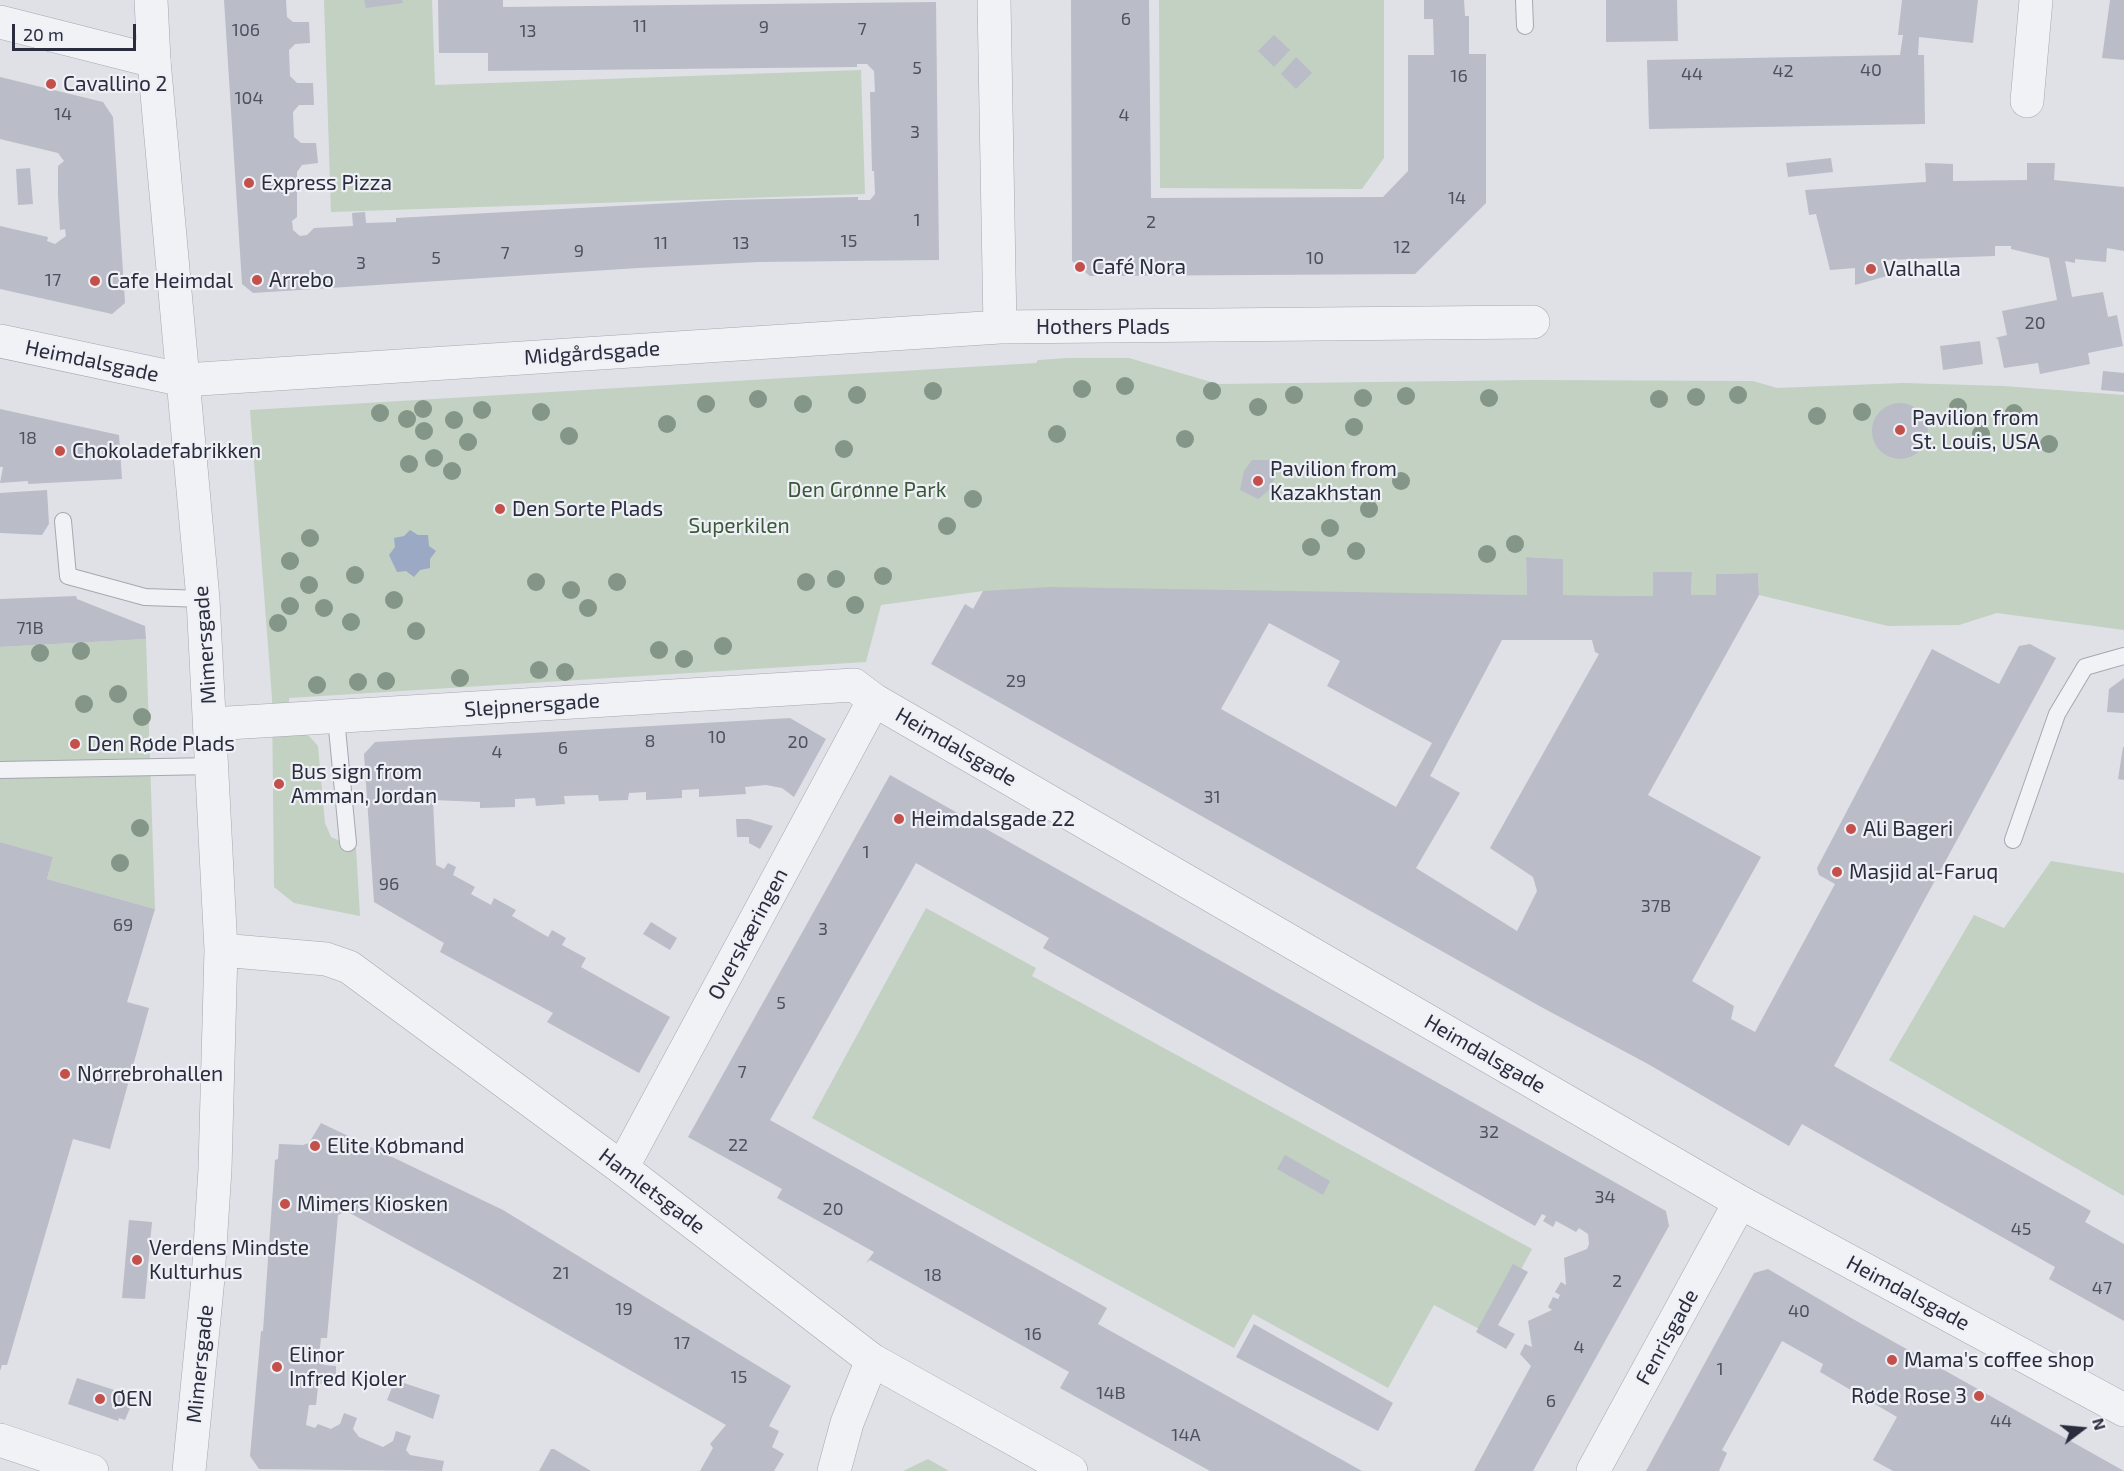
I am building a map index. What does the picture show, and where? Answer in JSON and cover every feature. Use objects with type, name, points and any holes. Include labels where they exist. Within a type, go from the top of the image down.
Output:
[{"type":"street","name":"Mimersgade","points":[[151,0],[154,61],[203,599],[221,950],[215,1157],[208,1278],[189,1471]]},
{"type":"street","points":[[994,0],[1000,327]]},
{"type":"street","points":[[2027,101],[2036,0]]},
{"type":"street","points":[[0,22],[154,61]]},
{"type":"street","name":"Hothers Plads","points":[[1000,327],[1533,322]]},
{"type":"street","name":"Midgårdsgade","points":[[184,380],[1000,327]]},
{"type":"street","name":"Heimdalsgade","points":[[0,341],[184,380]]},
{"type":"street","name":"Heimdalsgade","points":[[864,693],[1740,1202],[2124,1410]]},
{"type":"street","name":"Slejpnersgade","points":[[211,724],[864,693]]},
{"type":"street","name":"Overskæringen","points":[[622,1167],[864,693]]},
{"type":"street","name":"Hamletsgade","points":[[221,950],[326,959],[349,967],[622,1167],[872,1360],[1071,1471]]},
{"type":"street","name":"Fenrisgade","points":[[1593,1471],[1740,1202]]},
{"type":"street","points":[[834,1471],[847,1423],[872,1360]]},
{"type":"street","points":[[0,1440],[92,1471]]},
{"type":"lane","points":[[1524,0],[1525,26]]},
{"type":"lane","points":[[63,521],[68,576],[145,597],[203,599]]},
{"type":"lane","points":[[2013,840],[2057,714],[2085,667],[2124,656]]},
{"type":"lane","points":[[336,718],[348,843]]},
{"type":"lane","points":[[0,770],[213,766]]},
{"type":"green space","points":[[324,0],[432,0],[435,85],[861,70],[865,194],[331,212]]},
{"type":"green space","points":[[1159,0],[1384,0],[1384,158],[1362,189],[1160,188]]},
{"type":"green space","name":"Superkilen","points":[[1129,358],[1218,384],[1532,380],[1753,381],[1777,388],[1903,383],[2003,386],[2124,395],[2124,630],[1997,613],[1959,625],[1888,626],[1759,595],[1758,573],[1716,574],[1716,595],[1691,595],[1692,573],[1653,572],[1653,596],[1563,595],[1563,559],[1526,557],[1527,595],[983,591],[881,605],[866,662],[289,698],[290,730],[309,736],[318,746],[325,823],[331,837],[356,848],[360,916],[294,903],[274,887],[272,698],[250,410],[1036,363],[1038,360]]},
{"type":"green space","name":"Den Røde Plads","points":[[146,639],[155,909],[47,879],[53,857],[0,842],[0,647]]},
{"type":"green space","points":[[2051,861],[2124,873],[2124,1196],[1889,1060],[1974,915],[2004,928]]},
{"type":"green space","points":[[926,908],[1036,968],[1032,976],[1532,1249],[1487,1333],[1434,1305],[1388,1388],[1253,1314],[1234,1348],[812,1118]]},
{"type":"green space","points":[[928,1459],[949,1471],[903,1471]]},
{"type":"water","points":[[410,530],[418,535],[428,535],[429,546],[436,551],[430,559],[430,568],[420,570],[414,577],[406,571],[397,572],[389,555],[395,547],[394,538],[404,536]]},
{"type":"building","points":[[224,0],[286,0],[287,17],[293,22],[309,22],[310,43],[295,44],[289,50],[290,76],[297,83],[313,83],[314,105],[299,105],[293,112],[294,137],[301,143],[316,143],[318,163],[302,165],[297,172],[297,217],[292,221],[293,230],[300,236],[307,235],[314,228],[353,226],[352,213],[365,212],[366,223],[396,222],[396,218],[727,200],[858,197],[858,200],[870,200],[875,194],[874,171],[872,171],[870,92],[875,92],[874,71],[867,64],[857,64],[857,67],[488,71],[488,53],[439,53],[438,0],[503,0],[503,7],[936,2],[939,260],[759,262],[253,293],[242,284]]},
{"type":"building","points":[[364,0],[402,0],[403,3],[366,8]]},
{"type":"building","points":[[1071,0],[1149,0],[1151,198],[1383,197],[1408,171],[1408,55],[1434,55],[1433,19],[1424,19],[1424,0],[1464,0],[1465,16],[1469,16],[1469,54],[1486,54],[1486,203],[1415,274],[1090,276],[1072,261]]},
{"type":"building","points":[[1606,0],[1677,0],[1678,41],[1606,42]]},
{"type":"building","points":[[1902,0],[1978,0],[1973,43],[1919,37],[1918,55],[1924,55],[1925,124],[1649,129],[1647,60],[1900,55],[1903,35],[1898,35]]},
{"type":"building","points":[[2110,0],[2124,0],[2124,60],[2102,58]]},
{"type":"building","points":[[1274,35],[1290,50],[1274,67],[1258,51]]},
{"type":"building","points":[[1296,57],[1312,73],[1296,89],[1281,74]]},
{"type":"building","points":[[0,77],[103,102],[113,117],[125,303],[112,314],[0,289],[0,226],[48,237],[47,241],[55,244],[66,236],[65,229],[60,230],[58,195],[58,166],[64,161],[58,153],[0,139]]},
{"type":"building","points":[[1831,158],[1833,172],[1788,177],[1786,163]]},
{"type":"building","name":"Valhalla","points":[[1925,163],[1953,164],[1953,181],[2027,180],[2027,163],[2055,163],[2054,180],[2124,187],[2124,251],[2107,248],[2106,262],[2075,259],[2075,263],[2065,261],[2072,297],[2103,292],[2108,317],[2117,315],[2123,346],[2088,353],[2090,364],[2040,374],[2038,363],[2004,368],[1998,339],[1995,338],[2007,335],[2002,311],[2057,300],[2049,258],[2011,249],[2011,246],[1995,246],[1995,256],[1886,260],[1887,276],[1855,285],[1855,268],[1830,270],[1816,214],[1809,215],[1805,190],[1926,182]]},
{"type":"building","points":[[30,168],[33,204],[18,205],[16,169]]},
{"type":"building","points":[[1980,341],[1983,364],[1943,370],[1940,346]]},
{"type":"building","points":[[2103,371],[2124,373],[2124,392],[2101,390]]},
{"type":"building","name":"Pavilion from St. Louis, USA","points":[[1900,403],[1915,408],[1923,416],[1928,431],[1923,446],[1915,454],[1900,459],[1885,454],[1877,446],[1872,431],[1877,416],[1885,408]]},
{"type":"building","name":"Chokoladefabrikken","points":[[0,409],[119,435],[122,479],[28,484],[28,481],[0,483],[3,467],[0,467]]},
{"type":"building","name":"Pavilion from Kazakhstan","points":[[1252,460],[1269,460],[1277,473],[1270,489],[1258,499],[1240,490],[1244,471]]},
{"type":"building","points":[[47,490],[49,524],[42,535],[0,533],[0,493]]},
{"type":"building","points":[[1526,557],[1563,559],[1563,595],[1653,596],[1653,572],[1692,572],[1691,595],[1716,595],[1716,574],[1758,573],[1759,595],[1648,795],[1761,857],[1692,981],[1734,1006],[1731,1019],[1755,1032],[1835,884],[1819,875],[1817,868],[1932,649],[1999,684],[2019,646],[2030,644],[2056,658],[1834,1066],[2091,1211],[2085,1222],[2124,1244],[2124,1321],[2049,1279],[2055,1267],[1802,1124],[1789,1146],[1648,1064],[1543,1008],[931,664],[965,604],[973,609],[983,591],[1050,587],[1527,595]],"holes":[[[1269,623],[1340,661],[1327,686],[1432,743],[1396,807],[1221,709]],[[1502,640],[1592,640],[1595,652],[1599,654],[1490,848],[1533,877],[1537,891],[1517,931],[1416,868],[1460,793],[1430,776]]]},
{"type":"building","points":[[76,596],[77,599],[145,626],[146,639],[0,647],[0,599]]},
{"type":"building","points":[[2124,678],[2124,713],[2107,712],[2109,689]]},
{"type":"building","points":[[790,718],[826,739],[794,797],[782,788],[766,785],[745,787],[746,794],[699,797],[699,789],[682,790],[682,798],[646,800],[646,792],[629,793],[628,800],[599,801],[598,795],[564,796],[565,804],[536,806],[535,798],[515,799],[515,807],[480,808],[480,802],[433,800],[436,865],[444,869],[448,863],[456,867],[453,875],[475,887],[471,894],[491,905],[494,898],[516,910],[512,916],[548,937],[552,930],[566,938],[562,945],[586,958],[581,967],[670,1017],[639,1073],[547,1022],[553,1013],[440,952],[444,943],[374,902],[364,754],[375,742]]},
{"type":"building","points":[[2124,747],[2124,780],[2118,779]]},
{"type":"building","points":[[890,775],[1666,1211],[1669,1226],[1533,1471],[1474,1471],[1531,1366],[1520,1354],[1525,1344],[1532,1347],[1528,1321],[1552,1310],[1548,1307],[1553,1297],[1558,1299],[1560,1295],[1555,1292],[1561,1282],[1566,1285],[1564,1258],[1587,1249],[1588,1234],[1579,1228],[1576,1232],[1556,1221],[1553,1227],[1543,1221],[1546,1216],[1542,1214],[1535,1226],[1043,948],[1049,938],[916,863],[770,1120],[1107,1308],[1098,1324],[1362,1471],[1210,1471],[1060,1388],[1069,1372],[870,1260],[866,1263],[874,1252],[777,1198],[782,1189],[688,1137]]},
{"type":"building","points":[[736,819],[749,819],[773,826],[760,849],[749,843],[749,837],[737,837]]},
{"type":"building","name":"Nørrebrohallen","points":[[0,842],[53,857],[47,879],[155,909],[127,1002],[149,1008],[110,1149],[73,1139],[7,1365],[2,1365],[0,1371]]},
{"type":"building","points":[[651,922],[677,938],[670,950],[643,934]]},
{"type":"building","points":[[321,1123],[503,1210],[791,1386],[769,1426],[779,1431],[772,1447],[784,1454],[774,1471],[700,1471],[713,1448],[710,1444],[726,1425],[346,1211],[338,1215],[327,1338],[321,1338],[319,1357],[324,1365],[336,1366],[336,1380],[325,1380],[318,1387],[316,1405],[309,1405],[306,1425],[315,1428],[318,1424],[331,1429],[340,1424],[344,1413],[357,1418],[353,1429],[359,1437],[383,1447],[393,1441],[396,1431],[411,1436],[406,1450],[410,1455],[444,1461],[442,1471],[259,1469],[250,1456],[261,1331],[263,1331],[275,1160],[278,1159],[279,1144],[309,1143]]},
{"type":"building","points":[[1285,1155],[1330,1181],[1323,1195],[1277,1169]]},
{"type":"building","name":"Verdens Mindste Kulturhus","points":[[129,1220],[152,1222],[145,1299],[122,1298]]},
{"type":"building","points":[[1513,1264],[1528,1272],[1498,1325],[1515,1334],[1506,1349],[1476,1332]]},
{"type":"building","points":[[1768,1269],[2124,1471],[1893,1471],[1873,1460],[1897,1417],[1820,1372],[1823,1364],[1782,1341],[1722,1450],[1727,1453],[1719,1471],[1646,1471],[1754,1273]]},
{"type":"building","points":[[1254,1324],[1393,1403],[1378,1431],[1236,1357]]},
{"type":"building","name":"ØEN","points":[[77,1378],[127,1394],[126,1398],[133,1401],[125,1420],[119,1418],[118,1421],[68,1404]]},
{"type":"building","points":[[395,1380],[440,1395],[433,1419],[387,1400]]},
{"type":"building","points":[[551,1449],[554,1449],[591,1471],[539,1471]]},
{"type":"place","name":"Cavallino 2","points":[[51,84]]},
{"type":"place","name":"Express Pizza","points":[[249,183]]},
{"type":"place","name":"Café Nora","points":[[1080,267]]},
{"type":"place","name":"Valhalla","points":[[1871,269]]},
{"type":"place","name":"Arrebo","points":[[257,280]]},
{"type":"place","name":"Cafe Heimdal","points":[[95,281]]},
{"type":"place","name":"Pavilion from St. Louis, USA","points":[[1900,430]]},
{"type":"place","name":"Chokoladefabrikken","points":[[60,451]]},
{"type":"place","name":"Pavilion from Kazakhstan","points":[[1258,481]]},
{"type":"place","name":"Den Sorte Plads","points":[[500,509]]},
{"type":"place","name":"Den Røde Plads","points":[[75,744]]},
{"type":"place","name":"Bus sign from Amman, Jordan","points":[[279,784]]},
{"type":"place","name":"Heimdalsgade 22","points":[[899,819]]},
{"type":"place","name":"Ali Bageri","points":[[1851,829]]},
{"type":"place","name":"Masjid al-Faruq","points":[[1837,872]]},
{"type":"place","name":"Nørrebrohallen","points":[[65,1074]]},
{"type":"place","name":"Elite Købmand","points":[[315,1146]]},
{"type":"place","name":"Mimers Kiosken","points":[[285,1204]]},
{"type":"place","name":"Verdens Mindste Kulturhus","points":[[137,1260]]},
{"type":"place","name":"Mama's coffee shop","points":[[1892,1360]]},
{"type":"place","name":"Elinor Infred Kjoler","points":[[277,1367]]},
{"type":"place","name":"Røde Rose 3","points":[[1979,1396]]},
{"type":"place","name":"ØEN","points":[[100,1399]]},
{"type":"park label","name":"Den Grønne Park","points":[[867,490]]}]
